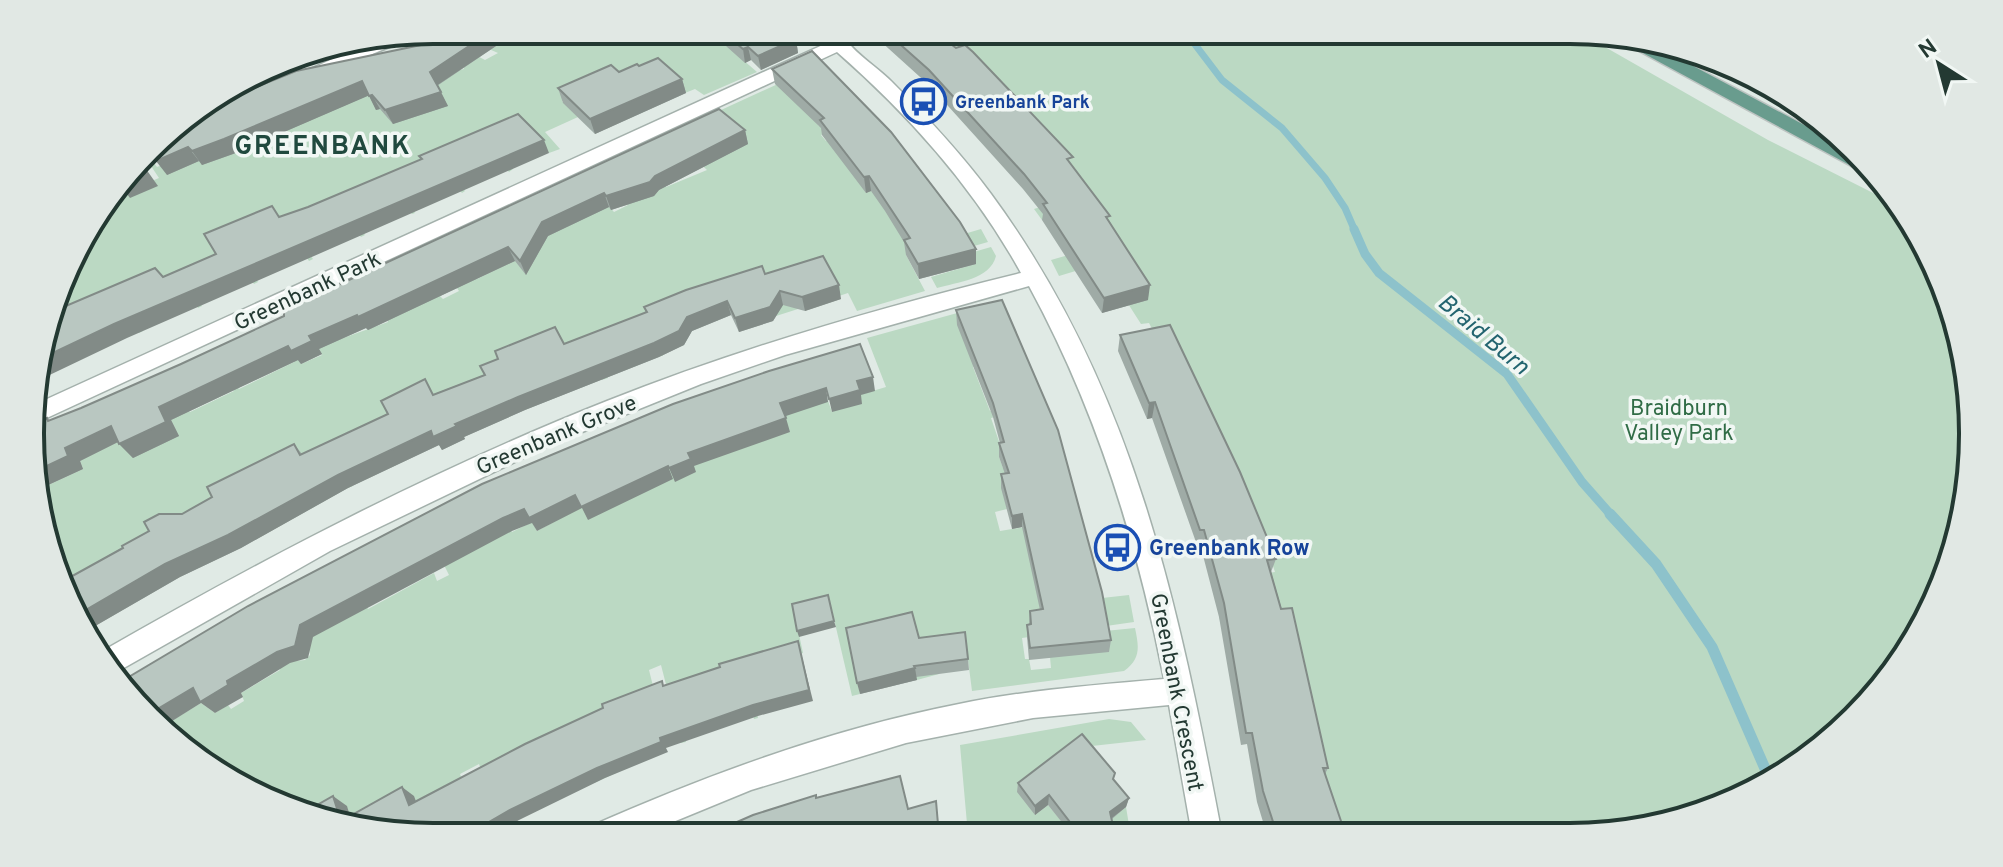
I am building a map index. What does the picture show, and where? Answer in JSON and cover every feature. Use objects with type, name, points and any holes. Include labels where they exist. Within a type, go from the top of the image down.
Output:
[{"type":"main road","points":[[1659,54],[1836,150]]},
{"type":"street","name":"Greenbank Park","points":[[45,410],[816,44]]},
{"type":"street","name":"Greenbank Crescent","points":[[839,44],[907,105],[946,148],[991,206],[1035,277],[1079,361],[1119,459],[1148,550],[1180,691],[1205,823]]},
{"type":"street","points":[[282,85],[368,49]]},
{"type":"street","name":"Greenbank Grove","points":[[116,658],[354,525],[607,411],[781,348],[1035,277]]},
{"type":"street","points":[[634,823],[769,770],[899,731],[1012,708],[1180,691]]},
{"type":"green space","points":[[727,44],[757,72],[704,95],[695,89],[685,93],[571,97],[562,101],[578,117],[545,132],[560,149],[549,153],[523,128],[489,144],[513,169],[509,172],[489,149],[446,168],[465,191],[462,193],[428,155],[418,160],[434,179],[401,194],[415,213],[412,214],[397,196],[346,209],[365,235],[361,237],[354,228],[293,231],[313,259],[309,261],[290,233],[245,262],[258,282],[254,284],[235,254],[226,268],[189,284],[202,306],[198,308],[186,287],[131,307],[143,331],[139,333],[124,303],[71,336],[80,360],[60,323],[65,308],[84,261],[124,196],[129,191],[159,178],[151,166],[154,163],[157,167],[212,158],[276,135],[291,153],[302,148],[283,126],[360,73],[372,100],[432,77],[464,69],[460,51],[464,49],[485,60],[498,53],[482,46]]},
{"type":"green space","name":"Braidburn Valley Park","points":[[918,44],[1603,46],[1768,140],[1879,196],[1907,239],[1929,284],[1946,333],[1956,383],[1959,434],[1952,509],[1938,559],[1919,606],[1879,671],[1845,709],[1807,743],[1742,783],[1695,802],[1645,816],[1595,822],[1328,823],[1219,617],[1259,613],[1262,574],[1275,572],[1270,557],[1149,323],[1141,324],[1102,263],[1059,276],[1051,260],[1103,245],[1077,209],[1042,220],[1034,209],[1067,198]]},
{"type":"green space","points":[[815,67],[814,120],[819,126],[826,124],[832,131],[821,135],[826,141],[837,137],[871,191],[954,237],[981,229],[988,242],[967,248],[906,255],[925,291],[857,311],[848,293],[839,296],[786,283],[798,309],[776,316],[758,280],[715,315],[718,321],[707,309],[661,351],[663,356],[594,350],[608,378],[602,380],[595,368],[506,372],[467,399],[481,429],[475,432],[468,418],[339,456],[353,486],[79,595],[57,534],[47,485],[83,469],[80,461],[94,420],[178,436],[157,392],[190,412],[234,391],[220,365],[224,364],[239,389],[294,362],[284,335],[301,364],[322,355],[318,347],[388,322],[383,314],[440,296],[443,299],[459,291],[452,281],[471,271],[477,279],[509,263],[590,185],[614,212],[628,205],[658,179],[666,187],[707,170],[679,143],[728,118],[721,110]]},
{"type":"green space","points":[[991,247],[996,256],[987,270],[972,279],[937,288],[931,277],[975,264],[970,253]]},
{"type":"green space","points":[[997,302],[1021,355],[973,367],[990,411],[1043,407],[991,418],[1004,456],[999,457],[1003,468],[1026,463],[1002,488],[1007,509],[995,512],[1000,531],[1025,527],[1093,599],[1129,595],[1134,622],[1022,638],[1025,659],[1029,659],[1031,670],[1051,668],[1050,657],[1105,631],[1135,628],[1137,652],[1124,671],[972,691],[966,644],[936,648],[939,674],[917,680],[849,640],[860,694],[852,696],[830,602],[794,611],[803,653],[748,669],[758,718],[754,719],[742,663],[676,695],[686,742],[681,743],[661,665],[649,670],[657,702],[604,724],[616,773],[594,783],[485,780],[479,764],[460,774],[466,790],[379,819],[333,810],[261,783],[196,743],[171,721],[201,703],[215,713],[228,705],[231,709],[244,701],[241,693],[280,670],[257,621],[295,661],[305,660],[310,655],[308,640],[351,573],[368,609],[434,573],[437,581],[449,575],[426,529],[495,497],[512,532],[532,522],[537,531],[563,517],[552,494],[691,463],[783,417],[817,370],[832,412],[859,395],[886,387],[867,338]]},
{"type":"green space","points":[[1109,719],[1131,722],[1146,740],[1083,747],[1035,815],[1048,805],[1063,823],[967,823],[960,745]]},
{"type":"green space","points":[[1126,807],[1129,823],[1106,823]]},
{"type":"building","points":[[424,44],[472,44],[430,72],[441,92],[385,110],[372,95],[369,96],[362,81],[224,139],[192,151],[188,147],[156,161],[196,124],[217,110],[254,88],[296,71]]},
{"type":"building","points":[[737,44],[785,44],[758,56],[748,47],[743,49]]},
{"type":"building","points":[[900,44],[951,44],[956,48],[965,45],[973,52],[1073,157],[1067,159],[1110,216],[1106,217],[1150,285],[1104,298],[1043,204],[1047,203],[929,70]]},
{"type":"building","points":[[812,51],[891,132],[960,222],[976,249],[918,264],[904,240],[910,238],[869,176],[864,177],[820,120],[824,118],[772,69]]},
{"type":"building","points":[[658,58],[682,79],[590,119],[558,88],[611,65],[619,72]]},
{"type":"building","points":[[719,109],[745,130],[655,176],[650,182],[606,196],[604,193],[542,222],[520,261],[508,247],[358,317],[309,336],[312,341],[291,351],[288,346],[159,407],[166,422],[119,444],[111,426],[65,448],[68,456],[46,467],[45,419],[48,421],[81,408],[181,364],[284,316],[284,310]]},
{"type":"building","points":[[518,114],[544,140],[52,353],[66,306],[155,268],[163,277],[216,254],[204,234],[272,206],[279,217],[308,207],[422,159],[419,156]]},
{"type":"building","points":[[823,256],[839,285],[802,297],[780,291],[770,307],[735,318],[727,301],[687,317],[679,331],[654,343],[518,397],[433,437],[431,431],[165,564],[86,610],[84,606],[72,576],[149,531],[144,522],[159,514],[182,514],[212,497],[207,487],[294,444],[300,455],[388,414],[381,401],[425,379],[433,395],[485,375],[480,366],[498,359],[495,351],[555,327],[564,344],[647,312],[644,307],[686,290],[762,266],[765,274]]},
{"type":"building","points":[[1002,300],[1058,430],[1102,592],[1111,640],[1030,648],[1027,625],[1031,624],[1030,611],[1043,609],[1022,514],[1012,516],[1001,474],[1009,473],[999,443],[1004,442],[993,403],[956,310]]},
{"type":"building","points":[[1170,325],[1240,472],[1276,559],[1267,560],[1281,609],[1292,608],[1328,768],[1323,768],[1342,823],[1273,823],[1263,791],[1252,733],[1246,733],[1224,603],[1204,530],[1200,530],[1155,402],[1149,403],[1120,335]]},
{"type":"building","points":[[860,344],[873,377],[857,381],[860,390],[829,399],[826,388],[780,403],[786,418],[688,453],[691,459],[668,466],[581,507],[575,495],[529,518],[524,509],[503,518],[300,625],[295,646],[277,652],[227,681],[228,685],[200,702],[193,688],[158,709],[129,677],[248,606],[482,484],[673,404]]},
{"type":"building","points":[[828,595],[834,621],[797,631],[792,604]]},
{"type":"building","points":[[912,612],[919,638],[965,632],[968,659],[914,666],[857,683],[846,628]]},
{"type":"building","points":[[798,641],[809,690],[753,705],[660,738],[661,742],[597,768],[487,823],[408,822],[352,815],[402,787],[409,805],[525,744],[603,708],[602,704],[662,681],[663,686],[720,667],[719,664]]},
{"type":"building","points":[[1082,734],[1115,773],[1113,779],[1129,798],[1110,812],[1112,823],[1071,823],[1049,795],[1035,806],[1018,783]]},
{"type":"building","points":[[900,776],[908,809],[936,801],[938,823],[735,823],[816,795],[816,798]]},
{"type":"building","points":[[333,796],[338,811],[317,805]]},
{"type":"waterway","name":"Braid Burn","points":[[1195,44],[1222,80],[1282,128],[1325,178],[1345,208],[1355,231]]},
{"type":"waterway","name":"Braid Burn","points":[[1354,229],[1365,254],[1379,273],[1507,374],[1582,482],[1612,516]]},
{"type":"waterway","name":"Braid Burn","points":[[1610,514],[1656,564],[1712,647],[1766,770]]},
{"type":"place","name":"Greenbank Park","points":[[924,102]]},
{"type":"place","name":"Greenbank Row","points":[[1118,547]]},
{"type":"district","name":"GREENBANK","points":[[323,145]]}]
